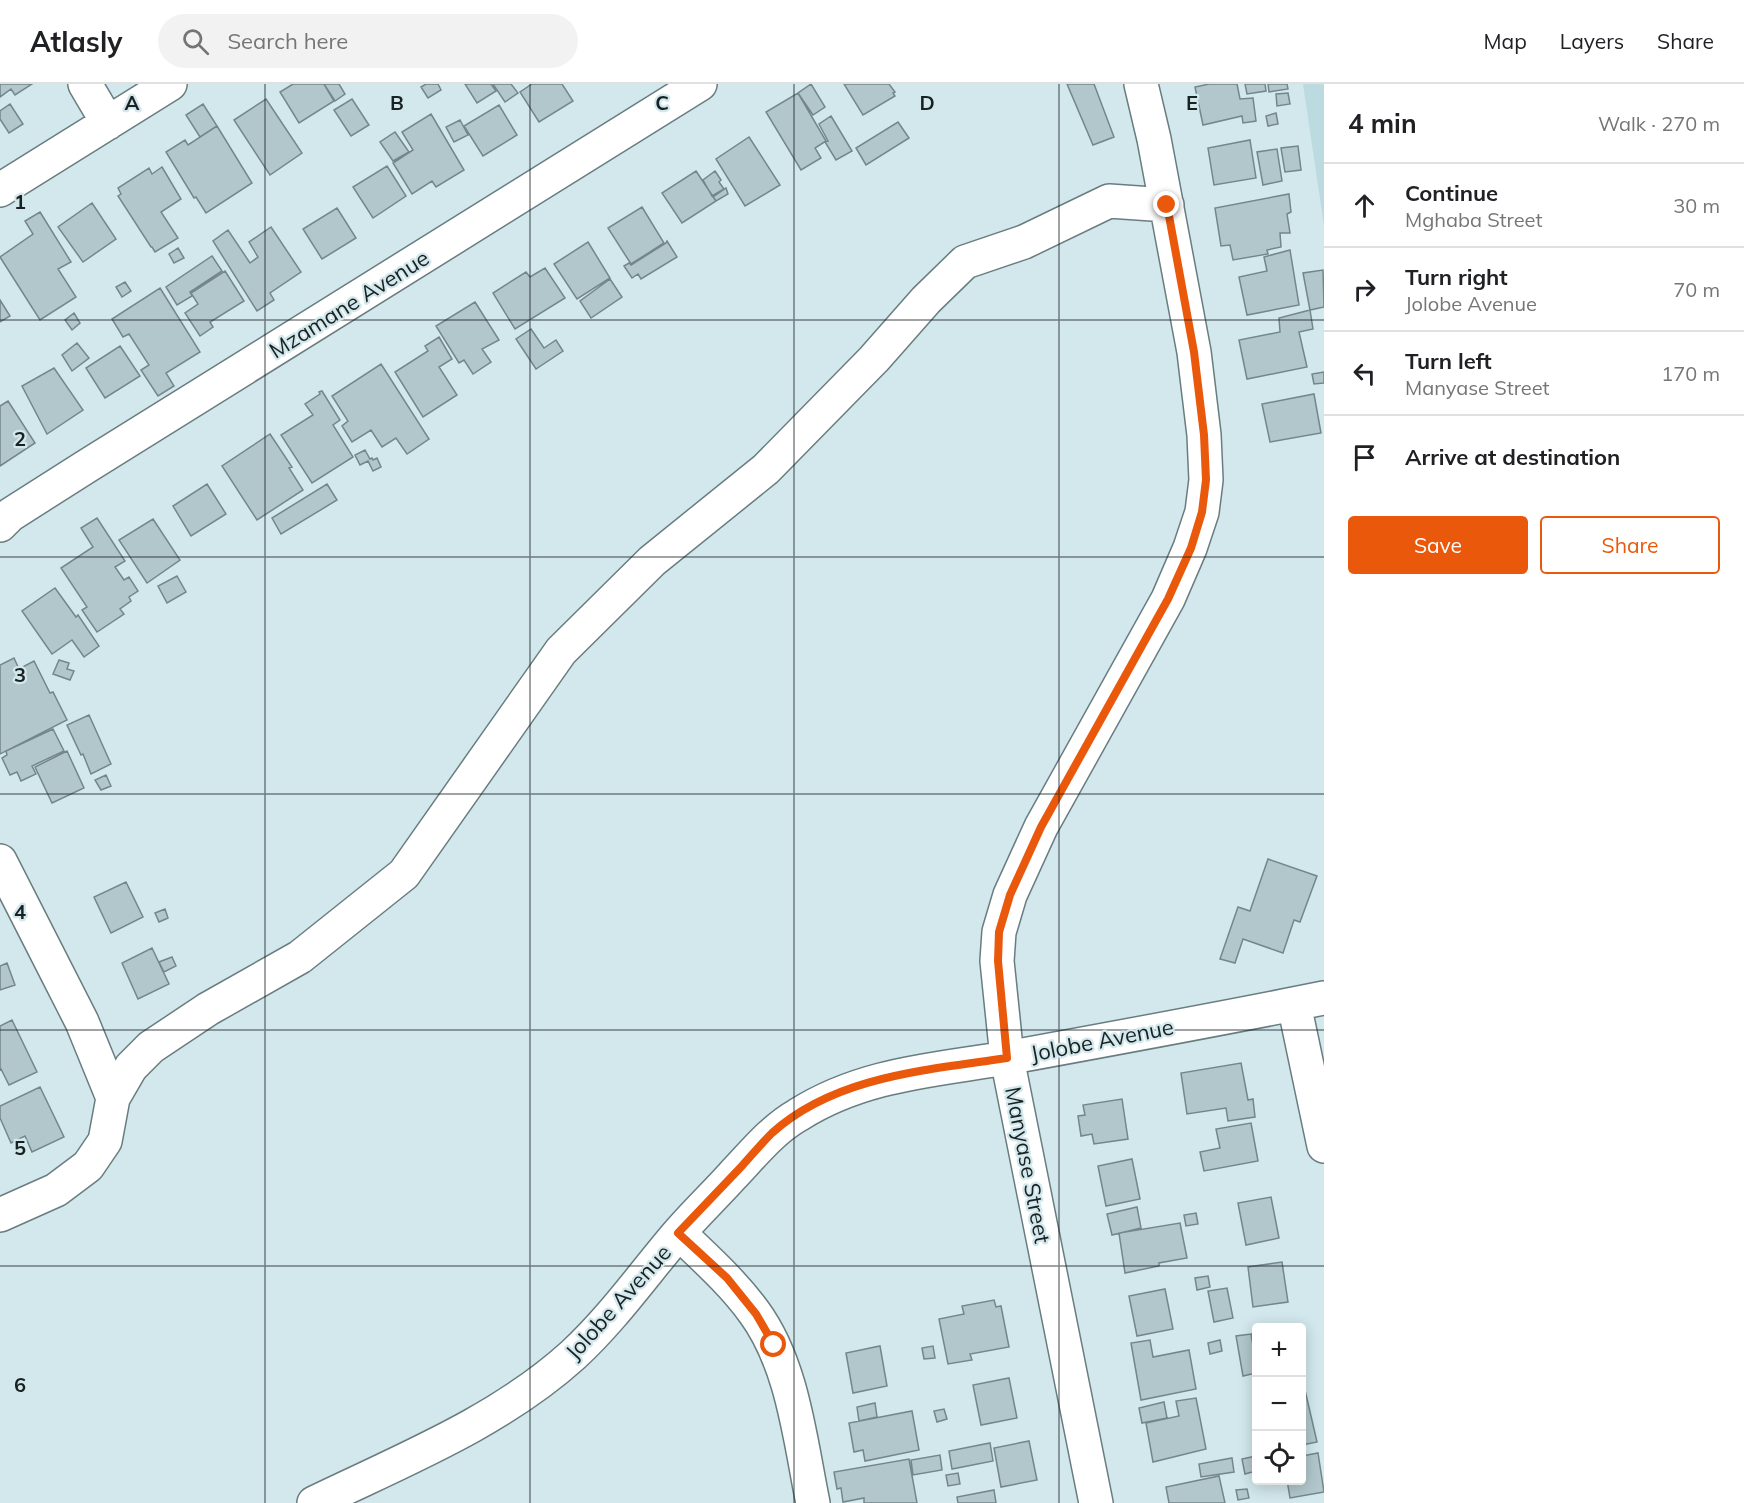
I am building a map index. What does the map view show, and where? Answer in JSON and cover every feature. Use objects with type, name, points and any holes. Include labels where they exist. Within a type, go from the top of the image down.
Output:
[{"type":"street","points":[[85,84],[108,123]]},
{"type":"street","points":[[0,190],[170,84]]},
{"type":"street","name":"Mzamane Avenue","points":[[0,525],[10,515],[87,466],[700,84]]},
{"type":"street","name":"Manyase Street","points":[[1096,1503],[1007,1058],[998,961],[999,932],[1010,895],[1041,827],[1168,599],[1191,548],[1202,512],[1206,480],[1204,435],[1194,352],[1154,139],[1141,84]]},
{"type":"street","points":[[0,1215],[56,1190],[88,1166],[105,1141],[113,1098],[131,1067],[151,1047],[208,1010],[300,957],[404,874],[561,651],[652,561],[766,469],[965,262],[1024,242],[1109,201],[1167,205]]},
{"type":"street","points":[[0,861],[82,1022],[113,1098]]},
{"type":"street","points":[[1309,1001],[1324,1146]]},
{"type":"street","name":"Jolobe Avenue","points":[[314,1503],[452,1437],[537,1386],[575,1354],[614,1312],[678,1233],[772,1133],[822,1101],[851,1088],[897,1075],[1007,1058],[1309,1001]]},
{"type":"street","points":[[678,1233],[727,1278],[756,1314],[774,1345],[788,1380],[813,1503]]},
{"type":"shaded area","points":[[1303,84],[1324,84],[1324,226]]},
{"type":"building","points":[[0,84],[32,84],[15,95],[11,89],[0,97]]},
{"type":"building","points":[[293,84],[324,84],[334,101],[299,123],[280,92]]},
{"type":"building","points":[[324,84],[339,84],[345,94],[335,101]]},
{"type":"building","points":[[426,84],[438,84],[441,90],[428,98],[421,87]]},
{"type":"building","points":[[465,84],[491,84],[496,91],[477,103]]},
{"type":"building","points":[[493,84],[511,84],[518,93],[505,102]]},
{"type":"building","points":[[532,84],[562,84],[573,101],[539,122],[520,92]]},
{"type":"building","points":[[811,84],[825,107],[813,115],[798,93]]},
{"type":"building","points":[[844,84],[889,84],[895,96],[863,115]]},
{"type":"building","points":[[1067,84],[1094,84],[1114,137],[1093,145]]},
{"type":"building","points":[[1209,84],[1237,84],[1240,99],[1253,98],[1256,121],[1243,123],[1242,116],[1203,125],[1195,87]]},
{"type":"building","points":[[1245,84],[1265,84],[1266,91],[1247,94]]},
{"type":"building","points":[[1268,84],[1287,84],[1288,89],[1269,92]]},
{"type":"building","points":[[798,93],[826,141],[815,148],[821,158],[801,170],[766,112]]},
{"type":"building","points":[[1288,93],[1290,104],[1277,106],[1276,94]]},
{"type":"building","points":[[266,99],[302,153],[270,175],[234,120]]},
{"type":"building","points":[[352,99],[369,125],[351,136],[334,110]]},
{"type":"building","points":[[10,104],[23,124],[9,133],[0,119],[0,111]]},
{"type":"building","points":[[203,104],[217,126],[200,137],[186,115]]},
{"type":"building","points":[[499,105],[517,135],[483,156],[464,126]]},
{"type":"building","points":[[1276,113],[1278,124],[1268,126],[1266,116]]},
{"type":"building","points":[[431,114],[464,170],[436,187],[432,181],[412,194],[393,163],[413,150],[402,132]]},
{"type":"building","points":[[831,116],[852,151],[836,160],[825,142],[828,141],[819,124]]},
{"type":"building","points":[[460,120],[468,135],[454,142],[446,127]]},
{"type":"building","points":[[898,122],[909,138],[866,165],[856,148]]},
{"type":"building","points":[[217,126],[252,183],[206,213],[196,197],[194,198],[166,152],[185,140],[188,145]]},
{"type":"building","points":[[395,132],[409,152],[393,161],[380,142]]},
{"type":"building","points":[[749,137],[780,185],[745,206],[716,159]]},
{"type":"building","points":[[1250,140],[1256,178],[1214,185],[1208,148]]},
{"type":"building","points":[[1298,146],[1301,170],[1285,172],[1281,148]]},
{"type":"building","points":[[1277,149],[1282,181],[1263,185],[1257,152]]},
{"type":"building","points":[[387,166],[406,196],[373,218],[353,187]]},
{"type":"building","points":[[162,167],[181,199],[161,212],[178,238],[155,252],[118,196],[121,194],[118,188],[149,168],[152,174]]},
{"type":"building","points":[[696,171],[716,201],[682,223],[662,193]]},
{"type":"building","points":[[715,171],[724,189],[712,196],[703,180]]},
{"type":"building","points":[[726,188],[728,194],[716,201],[713,197]]},
{"type":"building","points":[[1289,194],[1291,212],[1287,214],[1290,233],[1280,233],[1281,247],[1267,250],[1268,254],[1233,260],[1230,245],[1221,246],[1215,208]]},
{"type":"building","points":[[92,203],[116,239],[83,262],[58,227]]},
{"type":"building","points":[[642,207],[664,243],[631,264],[608,228]]},
{"type":"building","points":[[337,208],[356,238],[322,259],[303,229]]},
{"type":"building","points":[[40,212],[71,262],[58,269],[76,297],[40,320],[0,257],[33,234],[25,221]]},
{"type":"building","points":[[271,227],[301,272],[270,293],[274,300],[257,311],[213,241],[228,230],[250,263],[258,257],[249,242]]},
{"type":"building","points":[[667,241],[677,257],[641,279],[638,274],[632,278],[624,266],[629,263],[631,265]]},
{"type":"building","points":[[588,242],[610,278],[577,299],[554,264]]},
{"type":"building","points":[[178,248],[184,258],[174,263],[169,254]]},
{"type":"building","points":[[1290,250],[1299,305],[1247,315],[1239,277],[1267,271],[1264,257]]},
{"type":"building","points":[[212,256],[222,271],[190,292],[192,296],[177,305],[166,287]]},
{"type":"building","points":[[545,268],[565,298],[515,329],[493,293],[526,272],[530,277]]},
{"type":"building","points":[[1323,270],[1324,307],[1310,310],[1303,273]]},
{"type":"building","points":[[225,271],[244,301],[210,322],[213,327],[200,336],[185,313],[198,304],[191,293]]},
{"type":"building","points":[[610,279],[622,297],[591,318],[580,301]]},
{"type":"building","points":[[125,282],[131,291],[122,297],[116,287]]},
{"type":"building","points":[[160,288],[200,352],[166,373],[174,386],[158,396],[141,370],[149,365],[129,334],[123,337],[112,319]]},
{"type":"building","points":[[0,300],[10,316],[0,322]]},
{"type":"building","points":[[475,302],[499,340],[482,349],[491,362],[473,374],[464,360],[459,363],[436,326]]},
{"type":"building","points":[[1310,310],[1313,329],[1299,332],[1307,367],[1247,379],[1239,340],[1280,332],[1279,318]]},
{"type":"building","points":[[74,313],[80,323],[72,330],[65,320]]},
{"type":"building","points":[[531,329],[544,348],[556,340],[563,351],[536,369],[516,339]]},
{"type":"building","points":[[439,337],[452,359],[439,367],[457,395],[423,417],[395,372],[428,351],[425,346]]},
{"type":"building","points":[[77,343],[89,358],[72,371],[62,355]]},
{"type":"building","points":[[120,346],[140,376],[105,398],[86,368]]},
{"type":"building","points":[[381,364],[429,439],[407,454],[396,438],[382,447],[371,430],[352,442],[342,426],[348,421],[332,396]]},
{"type":"building","points":[[54,368],[83,410],[47,434],[22,386]]},
{"type":"building","points":[[1324,372],[1324,383],[1314,384],[1312,374]]},
{"type":"building","points":[[322,391],[340,420],[333,425],[353,457],[312,483],[281,435],[313,415],[305,404]]},
{"type":"building","points":[[1314,394],[1321,433],[1270,442],[1262,404]]},
{"type":"building","points":[[8,401],[35,443],[0,466],[0,406]]},
{"type":"building","points":[[270,434],[292,467],[289,468],[303,490],[257,520],[222,466]]},
{"type":"building","points":[[365,450],[370,459],[377,458],[381,467],[373,471],[368,461],[360,465],[355,455]]},
{"type":"building","points":[[207,484],[226,514],[191,536],[173,506]]},
{"type":"building","points":[[327,484],[337,500],[281,534],[272,518]]},
{"type":"building","points":[[97,518],[125,561],[115,567],[124,580],[129,577],[138,591],[129,597],[131,601],[120,609],[124,614],[97,632],[82,610],[87,607],[61,568],[93,547],[81,528]]},
{"type":"building","points":[[153,519],[180,560],[147,583],[119,540]]},
{"type":"building","points":[[177,576],[186,592],[167,603],[158,586]]},
{"type":"building","points":[[55,588],[76,617],[78,615],[99,646],[84,657],[72,640],[52,654],[22,611]]},
{"type":"building","points":[[14,658],[19,669],[34,661],[67,720],[0,754],[0,665]]},
{"type":"building","points":[[59,660],[69,663],[67,669],[74,671],[70,680],[53,674]]},
{"type":"building","points":[[89,715],[111,764],[91,774],[67,725]]},
{"type":"building","points":[[53,729],[64,751],[32,766],[36,774],[21,781],[17,772],[10,775],[2,758],[7,755],[6,751]]},
{"type":"building","points":[[67,751],[84,788],[52,803],[35,767]]},
{"type":"building","points":[[106,775],[111,786],[101,790],[95,780]]},
{"type":"building","points":[[1268,859],[1317,876],[1300,922],[1294,920],[1283,953],[1243,939],[1235,963],[1220,959],[1238,907],[1250,911]]},
{"type":"building","points":[[126,882],[143,917],[111,933],[94,897]]},
{"type":"building","points":[[165,909],[168,918],[159,922],[155,913]]},
{"type":"building","points":[[152,948],[169,984],[138,999],[122,963]]},
{"type":"building","points":[[172,957],[176,966],[164,972],[159,962]]},
{"type":"building","points":[[7,963],[15,985],[0,990],[0,966]]},
{"type":"building","points":[[12,1020],[37,1072],[9,1085],[0,1070],[0,1026]]},
{"type":"building","points":[[1241,1063],[1248,1100],[1253,1099],[1255,1117],[1228,1121],[1226,1108],[1187,1114],[1181,1073]]},
{"type":"building","points":[[40,1087],[64,1137],[32,1152],[25,1136],[11,1143],[0,1118],[0,1106]]},
{"type":"building","points":[[1122,1099],[1128,1139],[1094,1144],[1092,1134],[1081,1136],[1078,1116],[1085,1115],[1083,1105]]},
{"type":"building","points":[[1251,1123],[1258,1161],[1204,1171],[1200,1152],[1220,1148],[1216,1129]]},
{"type":"building","points":[[1132,1159],[1140,1199],[1106,1206],[1098,1166]]},
{"type":"building","points":[[1271,1197],[1279,1238],[1246,1245],[1238,1203]]},
{"type":"building","points":[[1137,1207],[1141,1228],[1112,1235],[1107,1214]]},
{"type":"building","points":[[1196,1213],[1198,1224],[1186,1226],[1184,1215]]},
{"type":"building","points":[[1180,1223],[1187,1258],[1125,1273],[1119,1233]]},
{"type":"building","points":[[1282,1262],[1288,1302],[1253,1307],[1248,1267]]},
{"type":"building","points":[[1208,1276],[1210,1287],[1197,1290],[1195,1278]]},
{"type":"building","points":[[1227,1288],[1233,1318],[1214,1322],[1208,1291]]},
{"type":"building","points":[[1165,1289],[1173,1329],[1137,1336],[1129,1296]]},
{"type":"building","points":[[994,1300],[996,1307],[1001,1306],[1009,1347],[970,1354],[972,1360],[948,1364],[939,1319],[964,1314],[962,1306]]},
{"type":"building","points":[[1251,1334],[1252,1374],[1243,1376],[1236,1336]]},
{"type":"building","points":[[1150,1340],[1153,1357],[1189,1350],[1196,1389],[1141,1400],[1131,1343]]},
{"type":"building","points":[[1220,1340],[1222,1351],[1210,1354],[1208,1343]]},
{"type":"building","points":[[880,1346],[887,1386],[853,1393],[846,1353]]},
{"type":"building","points":[[933,1346],[935,1358],[924,1359],[922,1348]]},
{"type":"building","points":[[1009,1378],[1017,1418],[981,1425],[973,1385]]},
{"type":"building","points":[[1306,1394],[1317,1442],[1306,1444]]},
{"type":"building","points":[[1196,1398],[1206,1449],[1153,1462],[1146,1423],[1179,1416],[1176,1401]]},
{"type":"building","points":[[1164,1402],[1167,1418],[1142,1423],[1139,1408]]},
{"type":"building","points":[[875,1403],[877,1417],[859,1421],[857,1407]]},
{"type":"building","points":[[944,1409],[947,1419],[937,1422],[934,1411]]},
{"type":"building","points":[[912,1411],[919,1450],[865,1461],[863,1450],[854,1452],[849,1423]]},
{"type":"building","points":[[1029,1441],[1037,1480],[1001,1487],[994,1448]]},
{"type":"building","points":[[990,1443],[993,1461],[952,1469],[949,1451]]},
{"type":"building","points":[[1318,1453],[1324,1492],[1290,1498],[1288,1485],[1306,1485],[1306,1455]]},
{"type":"building","points":[[940,1455],[942,1470],[913,1475],[911,1460]]},
{"type":"building","points":[[1252,1457],[1252,1472],[1245,1474],[1242,1459]]},
{"type":"building","points":[[1232,1458],[1234,1472],[1201,1477],[1199,1464]]},
{"type":"building","points":[[909,1459],[917,1503],[864,1503],[864,1498],[843,1502],[841,1488],[837,1489],[834,1472]]},
{"type":"building","points":[[958,1473],[960,1484],[948,1486],[946,1475]]},
{"type":"building","points":[[1219,1476],[1225,1503],[1169,1503],[1166,1487]]},
{"type":"building","points":[[1247,1489],[1249,1498],[1238,1500],[1236,1490]]},
{"type":"building","points":[[994,1490],[996,1503],[958,1503],[957,1497]]},
{"type":"route","points":[[774,1345],[756,1314],[727,1278],[678,1233],[772,1133],[822,1101],[851,1088],[897,1075],[1007,1058],[998,961],[999,932],[1010,895],[1041,827],[1168,599],[1191,548],[1202,512],[1206,480],[1204,435],[1194,352],[1167,205]]}]
